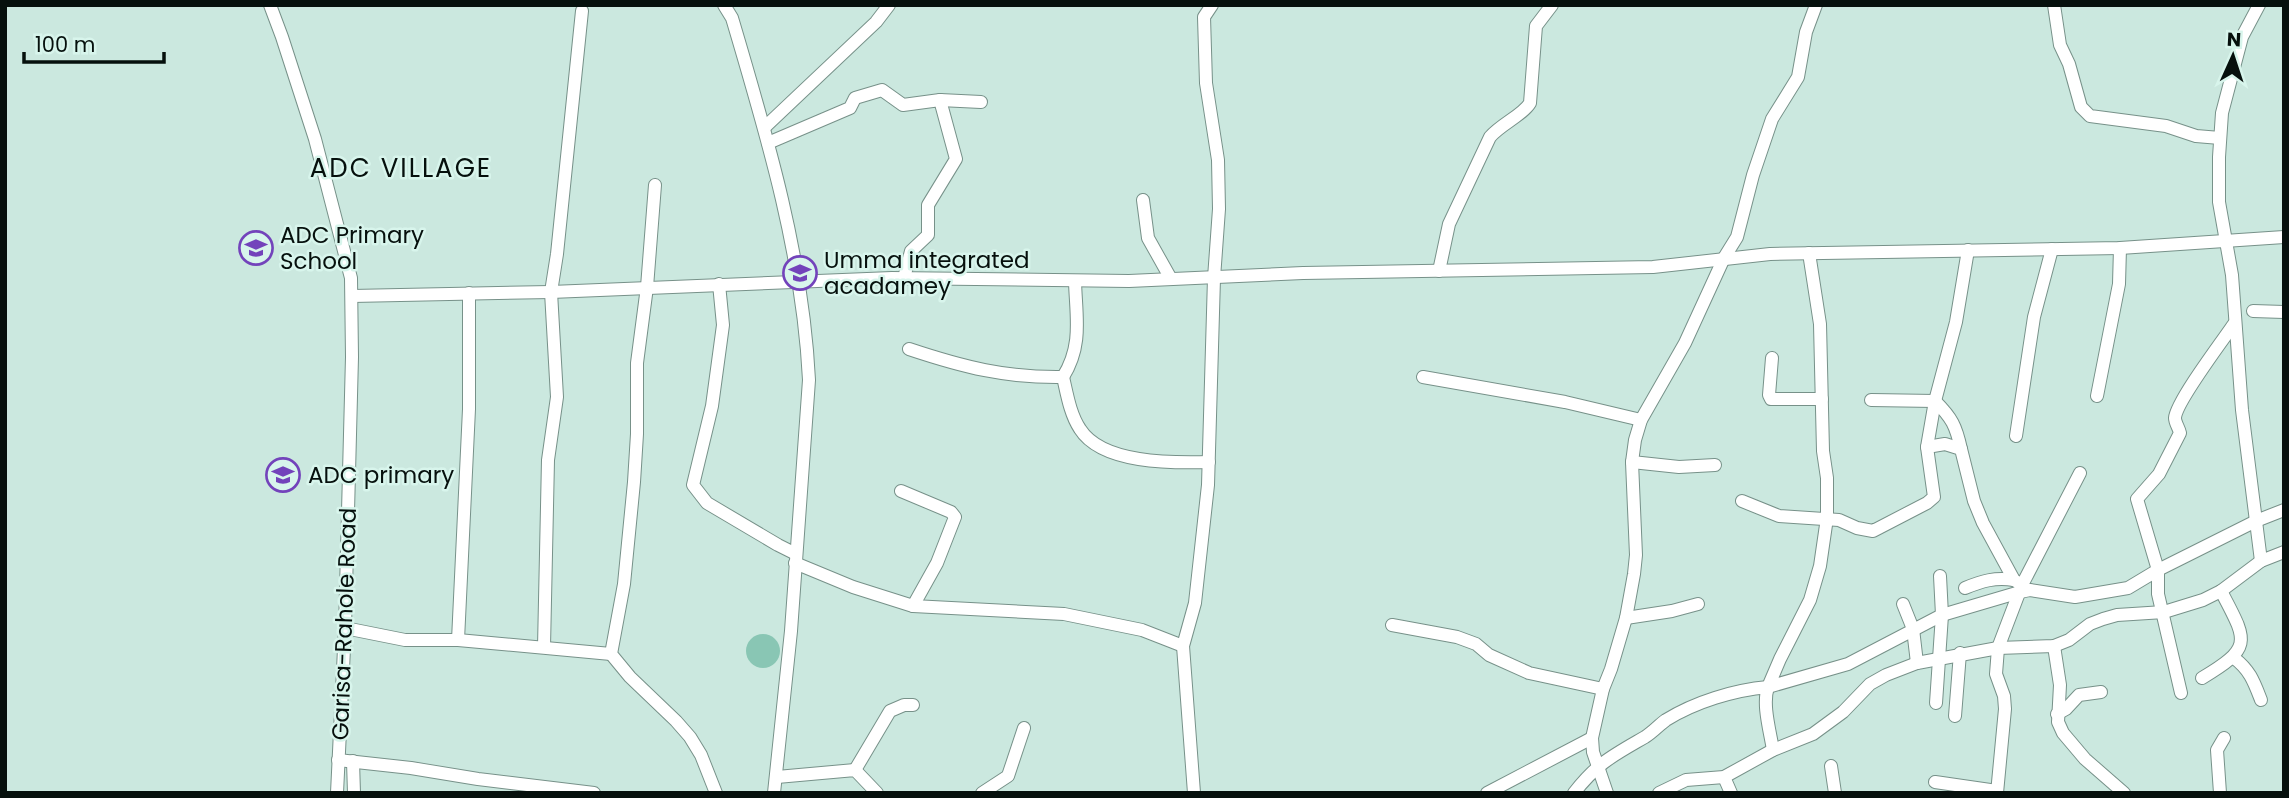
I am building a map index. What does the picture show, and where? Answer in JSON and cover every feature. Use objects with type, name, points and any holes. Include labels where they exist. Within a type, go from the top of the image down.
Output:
[{"type":"street","name":"Garisa-Rahole Road","points":[[270,5],[315,139],[351,278],[345,628],[337,793]]},
{"type":"street","points":[[724,5],[732,18],[765,127],[792,242],[809,380],[791,631],[774,793]]},
{"type":"street","points":[[765,127],[866,32],[889,5]]},
{"type":"street","points":[[1194,793],[1183,646],[1195,603],[1209,463],[1214,278],[1219,209],[1218,170],[1206,83],[1204,17],[1212,5]]},
{"type":"street","points":[[1439,271],[1449,224],[1490,137],[1498,127],[1527,108],[1530,103],[1536,26],[1552,5]]},
{"type":"street","points":[[1607,793],[1592,752],[1592,738],[1602,689],[1626,618],[1636,555],[1632,462],[1641,420],[1685,343],[1724,258],[1737,237],[1753,175],[1772,119],[1798,77],[1806,32],[1816,5]]},
{"type":"street","points":[[2054,5],[2060,45],[2069,64],[2081,107],[2090,116],[2166,126],[2196,136],[2220,138]]},
{"type":"street","points":[[2259,5],[2242,37],[2222,113],[2219,202],[2232,275],[2242,410],[2261,561]]},
{"type":"street","points":[[544,648],[548,460],[557,397],[551,292],[582,11]]},
{"type":"street","points":[[768,143],[850,108],[855,99],[882,90],[903,105],[940,100],[981,102]]},
{"type":"street","points":[[904,278],[911,251],[928,235],[928,205],[956,159],[940,100]]},
{"type":"street","points":[[611,654],[624,584],[633,495],[637,434],[637,362],[647,287],[655,185]]},
{"type":"street","points":[[1143,200],[1148,238],[1171,279]]},
{"type":"street","points":[[352,296],[551,292],[904,278],[1075,281],[1303,273],[1653,267],[1724,258],[1809,253],[2120,248],[2284,237]]},
{"type":"street","points":[[2097,396],[2119,285],[2120,248]]},
{"type":"street","points":[[2016,436],[2034,317],[2052,249]]},
{"type":"street","points":[[1742,501],[1779,516],[1827,518],[1865,531],[1873,531],[1934,497],[1927,447],[1935,401],[1956,321],[1968,250]]},
{"type":"street","points":[[1773,750],[1766,692],[1810,600],[1820,566],[1827,518],[1820,324],[1809,253]]},
{"type":"street","points":[[1075,281],[1077,348],[1063,377],[1080,430],[1090,441],[1135,458],[1166,463],[1209,463]]},
{"type":"street","points":[[719,284],[723,325],[712,406],[692,485],[707,503],[796,558],[853,587],[912,606],[1065,614],[1142,630],[1183,646]]},
{"type":"street","points":[[458,640],[469,409],[469,293]]},
{"type":"street","points":[[2253,311],[2284,312]]},
{"type":"street","points":[[2181,693],[2158,594],[2158,570],[2137,499],[2159,474],[2180,433],[2175,418],[2194,380],[2234,324]]},
{"type":"street","points":[[909,349],[963,367],[1014,376],[1063,377]]},
{"type":"street","points":[[1772,358],[1771,399],[1822,399]]},
{"type":"street","points":[[1423,377],[1565,402],[1641,420]]},
{"type":"street","points":[[1871,400],[1935,401],[1949,414],[1957,428],[1974,501],[1983,523],[2018,586]]},
{"type":"street","points":[[1927,447],[1945,444],[1961,449]]},
{"type":"street","points":[[1632,462],[1679,467],[1715,465]]},
{"type":"street","points":[[1935,782],[1997,792],[2005,709],[2004,696],[1996,674],[1998,648],[2018,586],[2037,560],[2080,473]]},
{"type":"street","points":[[901,491],[955,516],[937,563],[912,606]]},
{"type":"street","points":[[1965,588],[1984,580],[2001,578],[2030,590],[2075,597],[2128,588],[2256,521],[2284,510]]},
{"type":"street","points":[[1659,793],[1686,780],[1724,777],[1773,750],[1813,734],[1831,722],[1870,684],[1917,663],[1998,648],[2054,646],[2103,619],[2117,615],[2164,612],[2203,600],[2221,591],[2261,561],[2284,552]]},
{"type":"street","points":[[1936,704],[1942,615],[1940,576]]},
{"type":"street","points":[[1574,793],[1588,775],[1616,752],[1647,736],[1676,715],[1738,691],[1768,687],[1848,664],[1942,615],[2018,586]]},
{"type":"street","points":[[2202,678],[2234,657],[2241,642],[2241,633],[2221,591]]},
{"type":"street","points":[[1626,618],[1698,604]]},
{"type":"street","points":[[1903,604],[1913,629],[1917,663]]},
{"type":"street","points":[[1392,625],[1457,637],[1476,644],[1489,655],[1529,673],[1602,689]]},
{"type":"street","points":[[345,628],[405,640],[458,640],[611,654],[690,737],[701,755],[716,793]]},
{"type":"street","points":[[2054,646],[2060,685],[2057,722],[2085,759],[2124,793]]},
{"type":"street","points":[[1955,716],[1960,653]]},
{"type":"street","points":[[2234,657],[2252,675],[2260,700]]},
{"type":"street","points":[[2057,714],[2079,695],[2101,692]]},
{"type":"street","points":[[855,770],[890,711],[904,705],[913,705]]},
{"type":"street","points":[[982,793],[1008,776],[1024,728]]},
{"type":"street","points":[[1487,793],[1592,738]]},
{"type":"street","points":[[2220,793],[2217,750],[2224,738]]},
{"type":"street","points":[[338,760],[411,768],[536,789],[594,793]]},
{"type":"street","points":[[353,761],[354,793]]},
{"type":"street","points":[[1831,766],[1835,793]]},
{"type":"street","points":[[777,777],[855,770]]},
{"type":"street","points":[[855,770],[877,793]]},
{"type":"street","points":[[1724,777],[1731,793]]},
{"type":"green space","points":[[763,634],[775,639],[780,651],[775,663],[763,668],[751,663],[746,651],[751,639]]},
{"type":"place","name":"ADC Primary School","points":[[256,248]]},
{"type":"place","name":"Umma integrated acadamey","points":[[800,273]]},
{"type":"place","name":"ADC primary","points":[[283,475]]},
{"type":"district","name":"ADC VILLAGE","points":[[401,168]]}]
